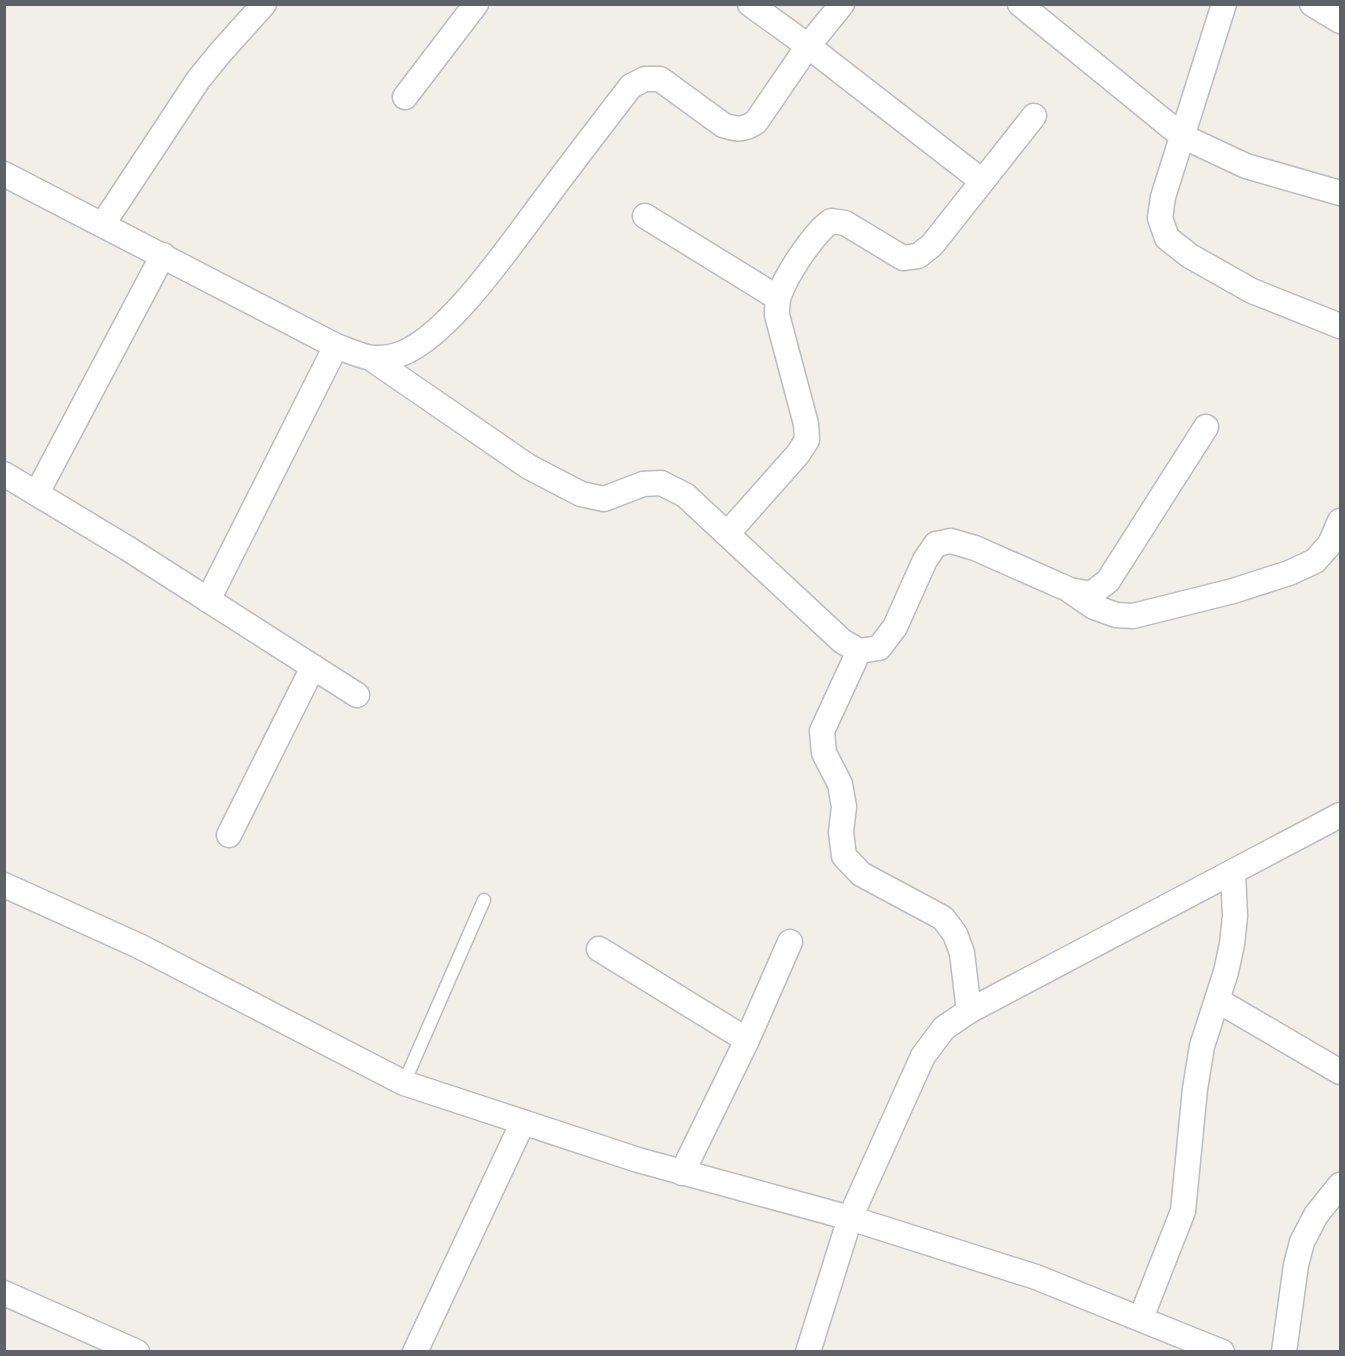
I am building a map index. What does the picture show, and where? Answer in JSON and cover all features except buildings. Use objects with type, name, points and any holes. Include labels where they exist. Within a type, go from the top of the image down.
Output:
[{"type":"street","points":[[104,224],[198,80],[264,4]]},
{"type":"street","points":[[405,97],[477,4]]},
{"type":"street","points":[[750,4],[982,181]]},
{"type":"street","points":[[372,359],[396,356],[424,342],[462,305],[500,259],[631,86],[645,79],[660,79],[723,125],[735,130],[746,128],[756,122],[808,46],[842,4]]},
{"type":"street","points":[[1020,4],[1182,136],[1246,166],[1341,193]]},
{"type":"street","points":[[1224,4],[1163,197],[1160,218],[1167,238],[1190,256],[1252,291],[1341,326]]},
{"type":"street","points":[[1312,4],[1341,21]]},
{"type":"street","points":[[727,534],[798,454],[807,440],[806,424],[777,315],[778,298],[786,278],[820,229],[831,221],[845,223],[903,258],[918,256],[932,244],[1034,116]]},
{"type":"street","points":[[4,174],[336,346],[372,359],[529,467],[581,494],[604,499],[643,484],[661,483],[685,495],[842,641],[859,651],[879,648],[895,627],[925,560],[936,544],[951,541],[975,548],[1070,591],[1094,607],[1116,615],[1133,616],[1233,591],[1290,573],[1341,551]]},
{"type":"street","points":[[645,216],[778,298]]},
{"type":"street","points":[[37,493],[163,255]]},
{"type":"street","points":[[208,600],[336,346]]},
{"type":"street","points":[[1070,591],[1090,594],[1108,581],[1206,427]]},
{"type":"street","points":[[4,474],[127,548],[357,695]]},
{"type":"street","points":[[1315,561],[1330,544],[1341,521]]},
{"type":"street","points":[[859,651],[822,731],[824,753],[840,784],[844,807],[841,832],[844,856],[861,874],[943,918],[955,934],[962,953],[969,1011]]},
{"type":"street","points":[[229,835],[313,668]]},
{"type":"street","points":[[808,1352],[850,1218],[923,1056],[944,1028],[969,1011],[1341,815]]},
{"type":"street","points":[[1141,1318],[1183,1211],[1198,1067],[1202,1046],[1226,972],[1235,916],[1233,872]]},
{"type":"street","points":[[4,885],[139,946],[404,1083],[638,1160],[850,1218],[1036,1277],[1221,1351]]},
{"type":"street","points":[[682,1173],[747,1040],[790,942]]},
{"type":"street","points":[[599,949],[747,1040]]},
{"type":"street","points":[[1217,1000],[1341,1071]]},
{"type":"street","points":[[416,1352],[524,1122]]},
{"type":"street","points":[[1284,1352],[1296,1265],[1302,1242],[1316,1215],[1341,1185]]},
{"type":"street","points":[[4,1293],[137,1352]]},
{"type":"lane","points":[[404,1083],[484,900]]}]
